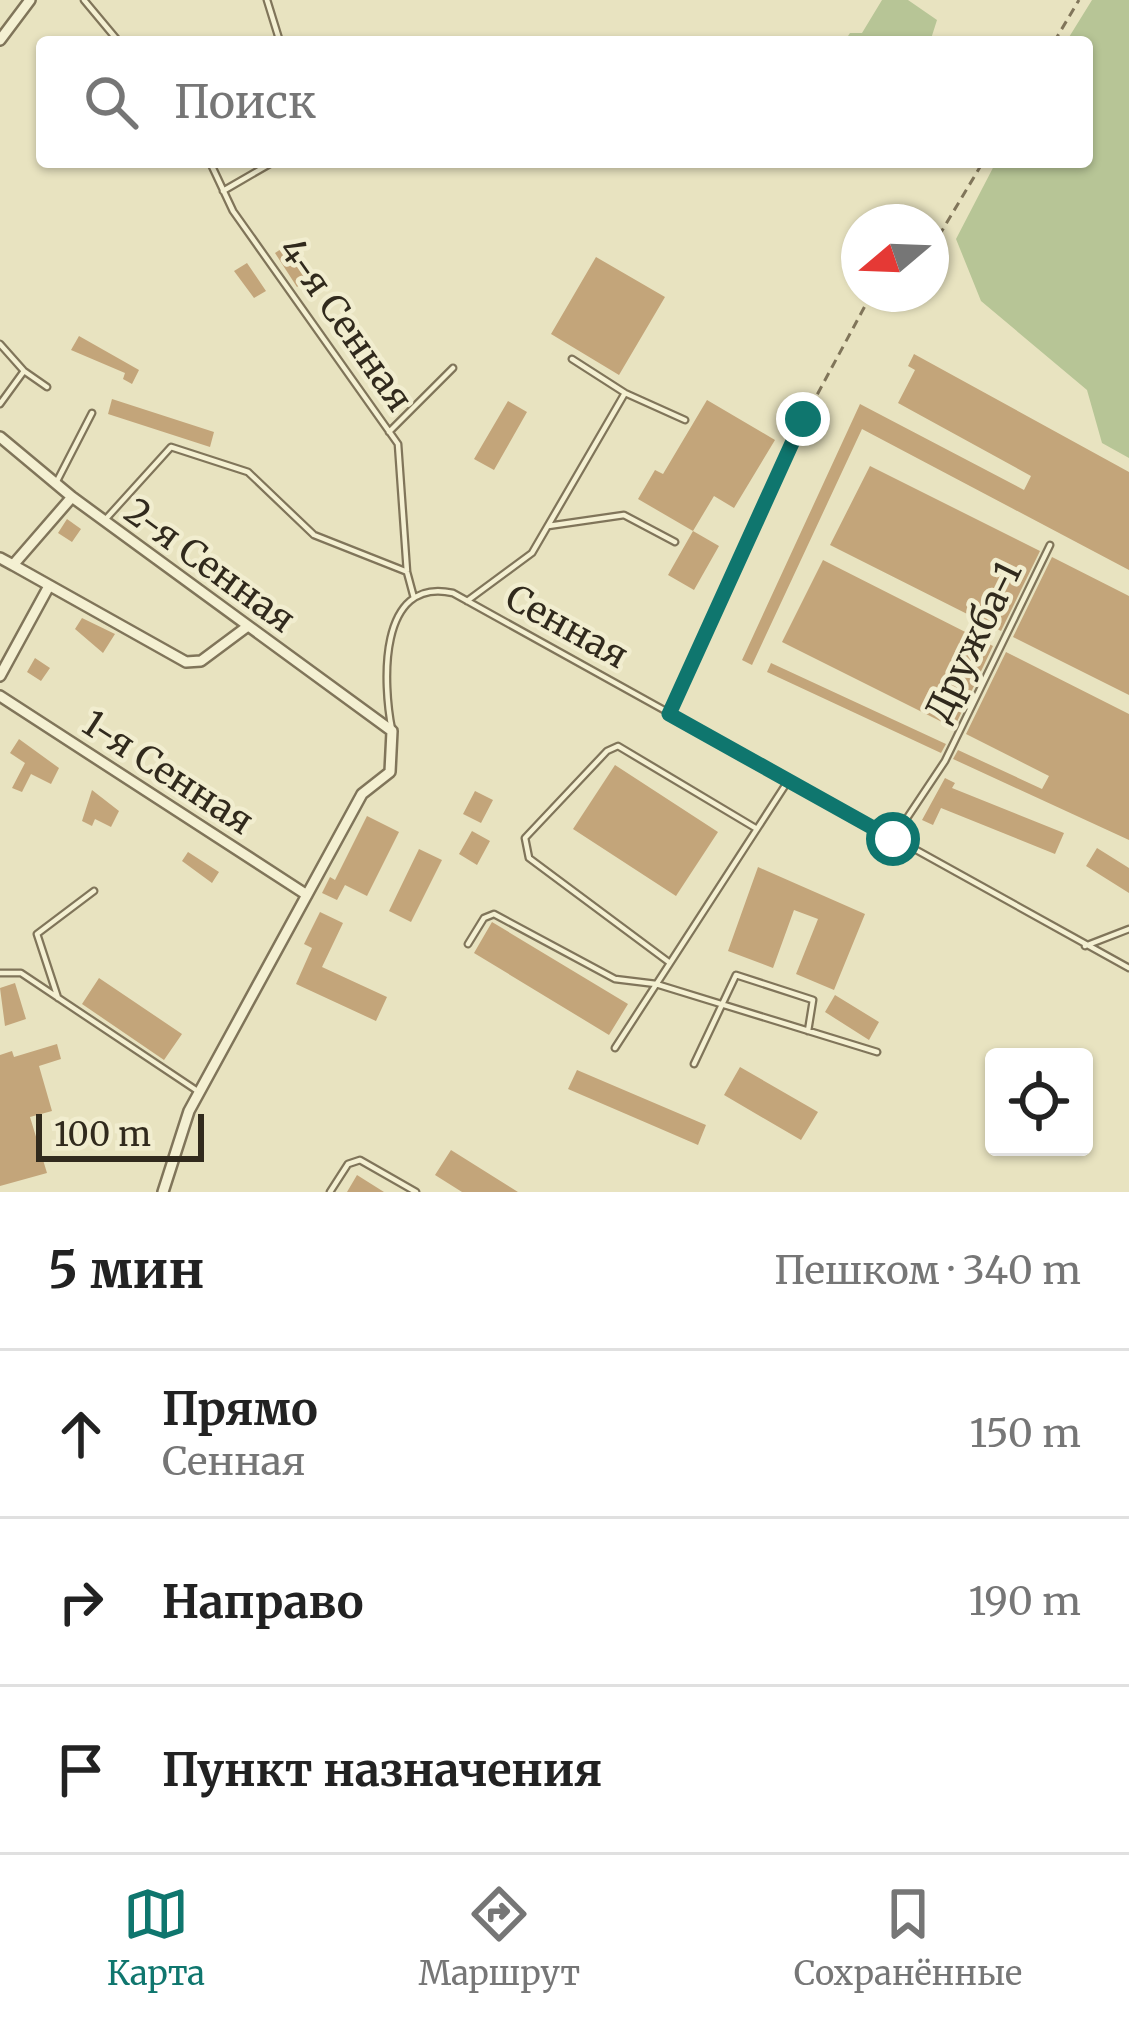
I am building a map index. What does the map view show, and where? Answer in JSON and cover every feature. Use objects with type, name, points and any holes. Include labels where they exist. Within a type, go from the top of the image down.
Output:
[{"type":"street","points":[[0,40],[30,0]]},
{"type":"street","name":"2-я Сенная","points":[[0,436],[72,497],[392,731]]},
{"type":"street","points":[[13,566],[72,497]]},
{"type":"street","points":[[0,558],[192,663],[248,626]]},
{"type":"street","points":[[0,676],[50,586]]},
{"type":"street","name":"1-я Сенная","points":[[0,696],[307,895]]},
{"type":"street","points":[[163,1192],[180,1130],[199,1092],[362,794],[390,772],[392,731]]},
{"type":"lane","points":[[84,0],[114,36]]},
{"type":"lane","points":[[266,0],[278,36]]},
{"type":"lane","name":"4-я Сенная","points":[[213,168],[223,190],[398,444],[407,572],[414,598]]},
{"type":"lane","points":[[223,190],[262,168]]},
{"type":"lane","points":[[0,344],[24,371],[47,387]]},
{"type":"lane","points":[[572,359],[625,393],[685,420]]},
{"type":"lane","points":[[389,432],[453,368]]},
{"type":"lane","points":[[0,404],[24,371]]},
{"type":"lane","points":[[467,602],[524,563],[625,393]]},
{"type":"lane","points":[[56,484],[92,412]]},
{"type":"lane","points":[[104,521],[172,447],[248,472],[314,535],[407,572]]},
{"type":"lane","points":[[548,526],[624,515],[675,542]]},
{"type":"lane","name":"Дружба-1","points":[[893,839],[945,761],[1050,545]]},
{"type":"lane","name":"Сенная","points":[[414,598],[439,590],[467,602],[1129,968]]},
{"type":"lane","points":[[392,731],[387,647],[395,621],[414,598]]},
{"type":"lane","points":[[670,963],[529,858],[525,838],[614,746],[757,829]]},
{"type":"lane","points":[[615,1048],[788,781]]},
{"type":"lane","points":[[58,998],[37,934],[94,892]]},
{"type":"lane","points":[[468,944],[484,918],[494,914],[615,979],[656,985],[878,1052]]},
{"type":"lane","points":[[1085,946],[1129,929]]},
{"type":"lane","points":[[0,973],[17,971],[199,1092]]},
{"type":"lane","points":[[694,1064],[733,976],[743,974],[813,1000],[808,1030]]},
{"type":"lane","points":[[330,1192],[356,1160],[416,1192]]},
{"type":"path","points":[[1058,36],[1079,0]]},
{"type":"path","points":[[949,219],[979,168]]},
{"type":"path","points":[[669,714],[803,419],[862,312]]},
{"type":"green space","points":[[882,0],[908,0],[937,20],[932,36],[848,36],[862,33]]},
{"type":"green space","points":[[1092,0],[1129,0],[1129,458],[1102,443],[1087,390],[981,301],[956,239],[993,168],[1093,168],[1093,36],[1070,36]]},
{"type":"building","points":[[287,245],[309,279],[297,287],[275,253]]},
{"type":"building","points":[[596,257],[665,297],[619,375],[551,334]]},
{"type":"building","points":[[247,263],[266,291],[254,298],[234,271]]},
{"type":"building","points":[[79,336],[139,370],[132,384],[123,379],[125,373],[71,350]]},
{"type":"building","points":[[914,354],[1129,472],[1129,570],[862,429],[752,665],[742,660],[860,404],[1024,490],[1031,476],[898,403],[915,370],[908,366]]},
{"type":"building","points":[[371,363],[391,391],[379,399],[359,371]]},
{"type":"building","points":[[112,399],[214,432],[210,447],[108,414]]},
{"type":"building","points":[[707,400],[775,440],[734,508],[714,496],[693,531],[638,499],[655,470],[663,474]]},
{"type":"building","points":[[508,401],[527,412],[494,470],[474,459]]},
{"type":"building","points":[[870,466],[1040,551],[1001,631],[830,545]]},
{"type":"building","points":[[67,519],[81,529],[72,542],[58,533]]},
{"type":"building","points":[[693,531],[719,546],[694,590],[668,575]]},
{"type":"building","points":[[1052,557],[1129,596],[1129,695],[1013,637]]},
{"type":"building","points":[[823,560],[993,646],[954,728],[782,642]]},
{"type":"building","points":[[82,618],[115,634],[103,653],[75,629]]},
{"type":"building","points":[[1006,652],[1129,714],[1129,840],[953,759],[958,750],[1042,789],[1049,776],[966,734]]},
{"type":"building","points":[[35,658],[50,668],[41,681],[27,672]]},
{"type":"building","points":[[771,663],[946,744],[941,753],[767,672]]},
{"type":"building","points":[[19,739],[59,768],[51,784],[31,774],[22,792],[12,788],[25,763],[10,753]]},
{"type":"building","points":[[615,765],[718,832],[676,896],[573,829]]},
{"type":"building","points":[[945,778],[955,783],[952,788],[1064,833],[1055,854],[941,808],[933,825],[922,820]]},
{"type":"building","points":[[92,790],[119,811],[111,827],[95,819],[92,826],[82,821]]},
{"type":"building","points":[[475,791],[493,800],[481,823],[463,814]]},
{"type":"building","points":[[367,816],[399,832],[367,896],[345,885],[337,900],[322,893],[330,877],[335,880]]},
{"type":"building","points":[[472,831],[490,841],[477,865],[459,854]]},
{"type":"building","points":[[1097,848],[1129,868],[1129,893],[1086,866]]},
{"type":"building","points":[[419,849],[442,860],[411,922],[389,911]]},
{"type":"building","points":[[188,852],[219,872],[212,883],[182,861]]},
{"type":"building","points":[[758,867],[865,914],[834,990],[796,974],[818,919],[794,910],[773,968],[728,951]]},
{"type":"building","points":[[320,912],[343,923],[322,967],[387,997],[376,1021],[296,984],[312,948],[304,944]]},
{"type":"building","points":[[492,922],[628,1004],[609,1035],[474,953]]},
{"type":"building","points":[[99,978],[182,1034],[164,1060],[82,1004]]},
{"type":"building","points":[[15,983],[26,1019],[5,1026],[0,988]]},
{"type":"building","points":[[835,995],[879,1022],[869,1040],[825,1012]]},
{"type":"building","points":[[57,1044],[61,1059],[39,1066],[52,1111],[30,1117],[47,1173],[0,1186],[0,1055],[12,1051],[14,1057]]},
{"type":"building","points":[[740,1067],[818,1112],[801,1140],[724,1095]]},
{"type":"building","points":[[577,1070],[706,1125],[698,1145],[568,1089]]},
{"type":"building","points":[[451,1150],[518,1192],[462,1192],[435,1175]]},
{"type":"building","points":[[357,1175],[384,1192],[347,1192]]},
{"type":"route","points":[[803,419],[669,714],[893,839]]}]
